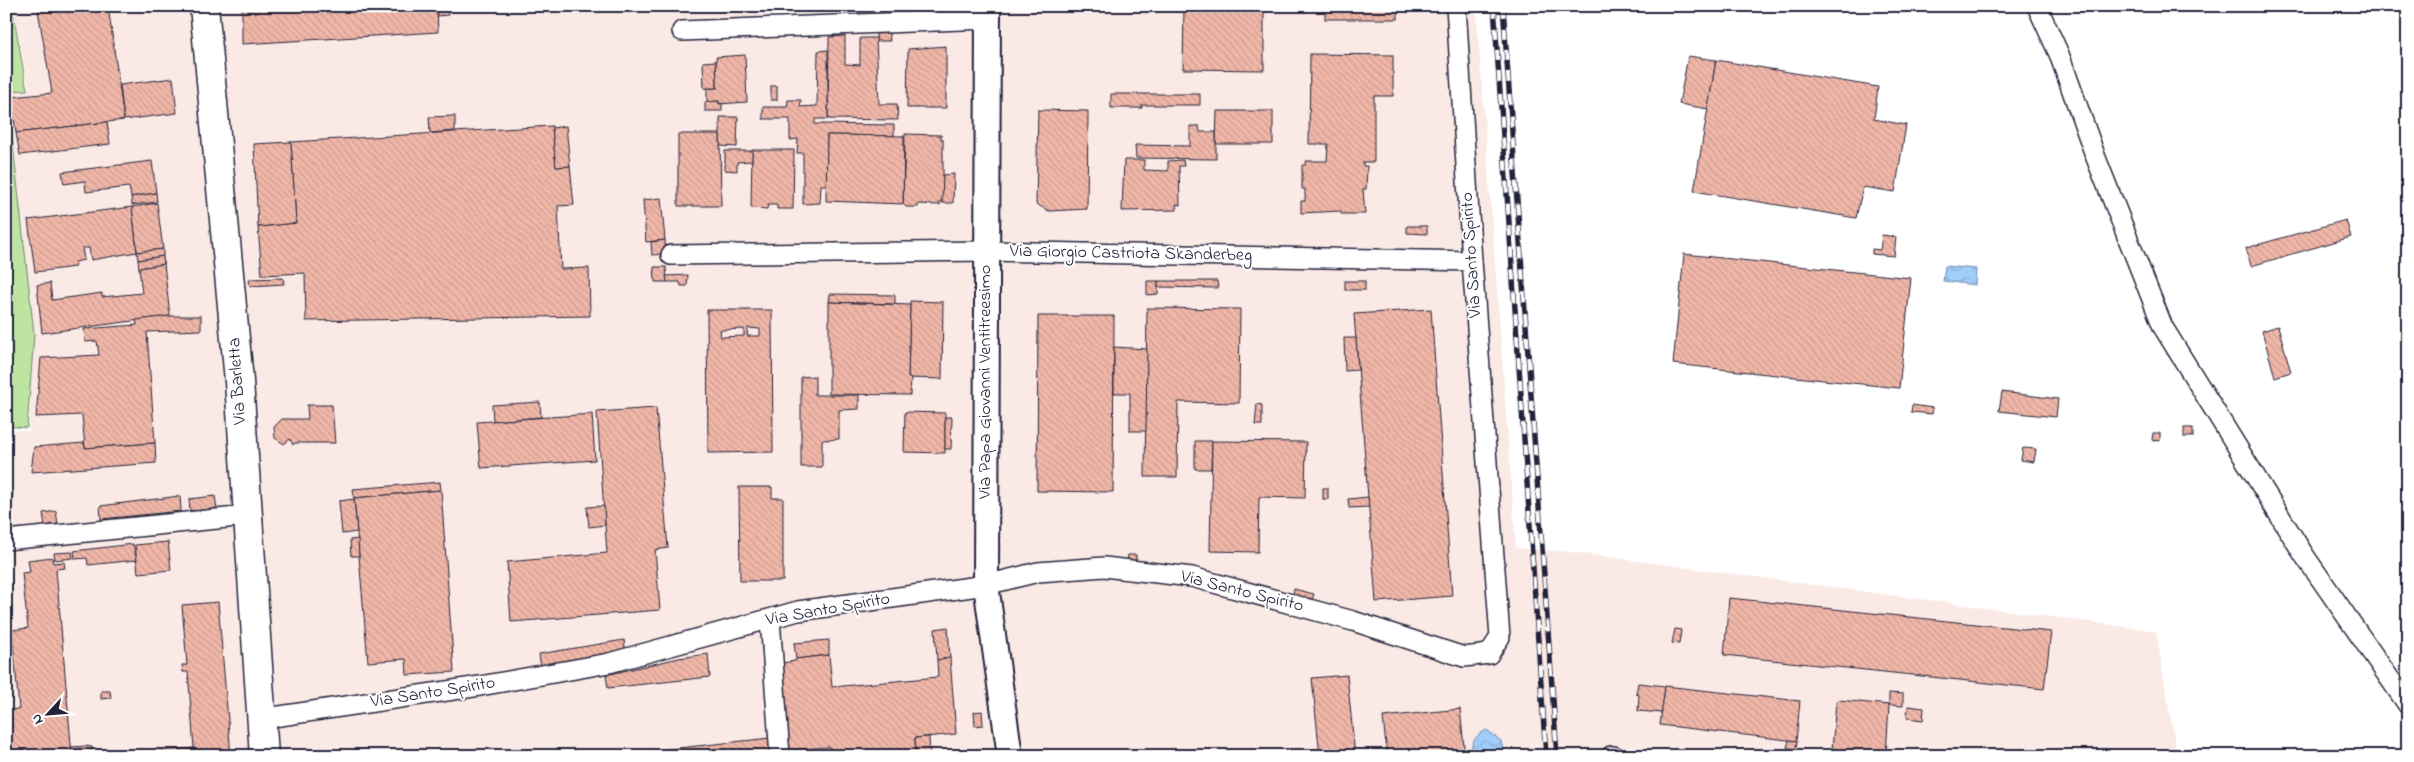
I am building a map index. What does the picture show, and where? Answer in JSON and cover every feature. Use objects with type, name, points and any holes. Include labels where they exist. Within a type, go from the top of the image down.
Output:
[{"type":"main road","name":"Via Barletta","points":[[204,6],[239,381],[260,719],[264,756]]},
{"type":"street","name":"Via Santo Spirito","points":[[260,719],[480,686],[609,663],[798,611],[986,585],[1038,572],[1104,567],[1192,576],[1353,621],[1464,657],[1489,654],[1500,637],[1472,260],[1456,6]]},
{"type":"street","points":[[2037,6],[2059,54],[2096,158],[2162,327],[2304,555],[2408,705]]},
{"type":"street","points":[[682,31],[988,13]]},
{"type":"street","name":"Via Papa Giovanni Ventitreesimo","points":[[988,13],[986,585],[1010,756]]},
{"type":"street","name":"Via Giorgio Castriota Skanderbeg","points":[[671,255],[986,251],[1472,260]]},
{"type":"street","points":[[6,540],[247,516]]},
{"type":"street","points":[[770,619],[780,756]]},
{"type":"shaded area","points":[[13,6],[1476,6],[1516,548],[1570,552],[2156,631],[2177,756],[6,756],[6,429],[29,431],[31,342],[6,91],[28,85]]},
{"type":"green space","points":[[6,6],[12,6],[27,90],[7,91],[34,334],[27,428],[6,426]]},
{"type":"water","points":[[1945,266],[1976,269],[1975,285],[1943,281]]},
{"type":"water","points":[[1487,730],[1501,741],[1503,751],[1496,756],[1475,756],[1471,751],[1472,744],[1478,736]]},
{"type":"building","points":[[80,6],[108,6],[124,120],[16,133],[11,97],[52,93],[38,10]]},
{"type":"building","points":[[242,6],[260,6],[260,8],[437,6],[438,32],[242,44]]},
{"type":"building","points":[[437,6],[447,6],[448,15],[437,16]]},
{"type":"building","points":[[913,6],[945,6],[945,9],[914,11]]},
{"type":"building","points":[[1184,6],[1264,6],[1264,70],[1183,69]]},
{"type":"building","points":[[1325,6],[1398,6],[1398,19],[1325,19]]},
{"type":"building","points":[[1706,6],[1726,6],[1725,13],[1706,8]]},
{"type":"building","points":[[889,33],[890,41],[876,41],[876,34]]},
{"type":"building","points":[[845,36],[845,64],[860,65],[860,38],[876,38],[879,104],[897,104],[898,120],[828,119],[829,37]]},
{"type":"building","points":[[946,46],[946,108],[907,108],[908,49]]},
{"type":"building","points":[[828,50],[828,119],[815,119],[815,124],[894,125],[894,136],[827,135],[827,185],[821,185],[820,203],[803,204],[803,153],[797,153],[798,139],[790,140],[790,119],[763,119],[763,107],[787,107],[788,100],[801,100],[800,107],[817,106],[818,51]]},
{"type":"building","points":[[1310,54],[1393,55],[1393,96],[1374,96],[1374,162],[1363,162],[1363,166],[1367,166],[1366,189],[1363,189],[1365,214],[1341,214],[1341,211],[1301,213],[1301,201],[1305,201],[1305,189],[1302,189],[1302,165],[1305,165],[1306,161],[1327,161],[1328,144],[1309,144]]},
{"type":"building","points":[[745,55],[747,102],[719,104],[719,101],[707,102],[707,88],[717,88],[716,57]]},
{"type":"building","points":[[1688,56],[1716,60],[1708,109],[1679,104]]},
{"type":"building","points":[[1716,60],[1878,87],[1874,119],[1906,125],[1895,192],[1863,187],[1856,218],[1694,191]]},
{"type":"building","points":[[716,61],[717,88],[704,88],[703,62]]},
{"type":"building","points":[[173,78],[177,113],[124,120],[120,85]]},
{"type":"building","points":[[771,86],[777,86],[777,100],[771,100]]},
{"type":"building","points":[[1111,94],[1200,94],[1200,105],[1142,105],[1142,108],[1111,108]]},
{"type":"building","points":[[719,101],[719,104],[722,103],[722,111],[705,111],[705,102]]},
{"type":"building","points":[[1038,110],[1088,111],[1087,209],[1049,211],[1036,204]]},
{"type":"building","points":[[1217,111],[1273,111],[1273,144],[1216,144]]},
{"type":"building","points":[[455,116],[455,131],[430,133],[429,117]]},
{"type":"building","points":[[720,117],[738,117],[737,147],[720,146]]},
{"type":"building","points":[[107,122],[110,144],[20,155],[16,133]]},
{"type":"building","points":[[552,126],[556,167],[570,166],[574,205],[558,206],[561,269],[589,268],[590,316],[306,321],[305,273],[262,275],[258,227],[296,223],[291,142]]},
{"type":"building","points":[[566,126],[570,166],[556,167],[552,128]]},
{"type":"building","points":[[1190,126],[1199,126],[1200,132],[1216,132],[1216,159],[1136,158],[1135,145],[1190,146]]},
{"type":"building","points":[[678,134],[720,134],[721,206],[678,206]]},
{"type":"building","points":[[905,134],[941,135],[941,139],[943,139],[943,201],[940,201],[940,205],[918,204],[918,207],[906,207],[903,204]]},
{"type":"building","points":[[827,135],[904,136],[903,204],[826,201]]},
{"type":"building","points":[[291,142],[296,223],[258,227],[254,144]]},
{"type":"building","points":[[752,150],[794,150],[793,209],[777,209],[777,205],[768,205],[767,209],[751,208]]},
{"type":"building","points":[[725,151],[752,151],[752,161],[737,162],[737,171],[725,170]]},
{"type":"building","points":[[1124,160],[1144,160],[1144,170],[1168,171],[1168,161],[1183,160],[1184,166],[1179,166],[1180,205],[1176,204],[1177,210],[1122,211]]},
{"type":"building","points":[[152,161],[156,193],[131,197],[129,187],[86,192],[85,181],[64,184],[62,172]]},
{"type":"building","points":[[954,174],[953,203],[942,203],[943,175]]},
{"type":"building","points":[[156,193],[157,202],[132,205],[131,197]]},
{"type":"building","points":[[661,198],[665,240],[646,242],[643,200]]},
{"type":"building","points":[[157,203],[163,249],[137,252],[132,207]]},
{"type":"building","points":[[132,207],[137,252],[91,260],[89,248],[82,248],[84,260],[75,262],[75,267],[35,272],[28,220]]},
{"type":"building","points":[[2346,220],[2351,237],[2251,266],[2246,248]]},
{"type":"building","points":[[1407,226],[1427,226],[1427,234],[1407,233]]},
{"type":"building","points":[[1882,235],[1896,237],[1894,256],[1872,254],[1872,249],[1880,250]]},
{"type":"building","points":[[665,240],[666,254],[652,255],[651,242]]},
{"type":"building","points":[[163,249],[163,256],[138,260],[137,252]]},
{"type":"building","points":[[1684,254],[1911,278],[1899,388],[1673,364]]},
{"type":"building","points":[[163,256],[164,264],[139,268],[138,260]]},
{"type":"building","points":[[164,264],[170,316],[42,333],[37,285],[50,283],[52,300],[102,293],[102,297],[142,293],[139,268]]},
{"type":"building","points":[[654,267],[666,267],[667,282],[655,282]]},
{"type":"building","points":[[688,275],[687,286],[681,286],[680,282],[667,282],[666,276]]},
{"type":"building","points":[[283,278],[284,284],[250,286],[249,279]]},
{"type":"building","points":[[1147,281],[1158,281],[1158,294],[1147,295]]},
{"type":"building","points":[[1158,281],[1217,281],[1218,288],[1158,287]]},
{"type":"building","points":[[1345,281],[1365,281],[1365,290],[1345,290]]},
{"type":"building","points":[[830,294],[895,295],[895,304],[829,302]]},
{"type":"building","points":[[910,301],[943,302],[942,379],[908,378]]},
{"type":"building","points":[[829,302],[910,305],[908,378],[911,378],[910,395],[829,394]]},
{"type":"building","points":[[1147,308],[1240,309],[1239,403],[1178,402],[1177,477],[1145,477]]},
{"type":"building","points":[[1431,309],[1452,596],[1376,602],[1354,314]]},
{"type":"building","points":[[707,310],[772,310],[773,452],[708,453]],"holes":[[[748,328],[760,329],[760,336],[747,336]],[[744,329],[744,336],[721,337],[720,330]]]},
{"type":"building","points":[[170,316],[201,316],[201,330],[147,332],[155,443],[85,448],[82,415],[36,417],[41,358],[99,355],[97,341],[85,342],[84,329],[137,325],[136,320]]},
{"type":"building","points":[[1038,316],[1114,316],[1113,492],[1037,491]]},
{"type":"building","points":[[2278,326],[2291,372],[2275,377],[2262,331]]},
{"type":"building","points":[[1344,338],[1356,338],[1358,370],[1345,371]]},
{"type":"building","points":[[1114,347],[1147,349],[1146,431],[1130,431],[1130,393],[1114,393]]},
{"type":"building","points":[[815,376],[815,395],[859,395],[859,409],[839,410],[839,439],[822,440],[822,467],[801,467],[801,377]]},
{"type":"building","points":[[2002,392],[2058,399],[2056,417],[1999,411]]},
{"type":"building","points":[[540,402],[541,417],[493,421],[492,405]]},
{"type":"building","points":[[1257,404],[1262,405],[1262,425],[1255,425]]},
{"type":"building","points":[[307,405],[332,405],[335,443],[295,443],[293,445],[290,439],[284,444],[275,438],[274,427],[282,419],[308,419]]},
{"type":"building","points":[[1912,405],[1933,408],[1932,414],[1911,412]]},
{"type":"building","points":[[656,408],[668,548],[655,550],[660,610],[511,622],[507,562],[607,553],[597,412]]},
{"type":"building","points":[[905,412],[945,413],[945,453],[904,452]]},
{"type":"building","points":[[592,414],[595,460],[481,468],[477,422]]},
{"type":"building","points":[[945,417],[952,417],[951,449],[945,449]]},
{"type":"building","points":[[2184,428],[2193,428],[2193,437],[2184,437]]},
{"type":"building","points":[[2153,433],[2160,433],[2160,441],[2152,440]]},
{"type":"building","points":[[1195,441],[1212,441],[1211,469],[1195,469]]},
{"type":"building","points":[[1212,441],[1306,442],[1305,498],[1259,497],[1258,552],[1210,551]]},
{"type":"building","points":[[84,443],[85,448],[155,443],[156,463],[31,472],[34,447]]},
{"type":"building","points":[[2023,448],[2036,449],[2034,462],[2021,460]]},
{"type":"building","points":[[440,482],[441,490],[354,498],[353,489]]},
{"type":"building","points":[[739,487],[772,487],[772,498],[783,498],[783,581],[740,581]]},
{"type":"building","points":[[1323,488],[1328,488],[1328,499],[1323,499]]},
{"type":"building","points":[[441,490],[454,672],[407,675],[406,659],[368,662],[354,498]]},
{"type":"building","points":[[6,491],[13,492],[10,514],[6,514]]},
{"type":"building","points":[[180,496],[181,511],[101,519],[100,506]]},
{"type":"building","points":[[215,496],[217,509],[190,511],[189,499]]},
{"type":"building","points":[[1368,497],[1369,507],[1349,508],[1348,499]]},
{"type":"building","points":[[354,499],[357,532],[342,534],[339,501]]},
{"type":"building","points":[[604,506],[605,525],[589,527],[587,507]]},
{"type":"building","points":[[56,511],[58,524],[45,526],[43,513]]},
{"type":"building","points":[[358,539],[359,556],[351,556],[350,540]]},
{"type":"building","points":[[168,542],[171,570],[138,573],[135,545]]},
{"type":"building","points":[[133,544],[137,560],[88,565],[87,558],[75,559],[74,551]]},
{"type":"building","points":[[72,552],[73,558],[55,560],[54,553]]},
{"type":"building","points":[[1128,555],[1136,555],[1136,562],[1127,561]]},
{"type":"building","points":[[52,557],[53,563],[64,562],[65,568],[56,569],[72,756],[7,756],[6,710],[19,709],[12,630],[28,628],[22,573],[30,572],[28,560]]},
{"type":"building","points":[[1294,589],[1314,594],[1311,603],[1292,597]]},
{"type":"building","points":[[1729,598],[2051,632],[2044,689],[1724,655]]},
{"type":"building","points":[[218,602],[231,756],[159,756],[158,751],[194,748],[188,672],[183,672],[182,665],[187,665],[182,605]]},
{"type":"building","points":[[948,627],[950,658],[937,660],[935,629]]},
{"type":"building","points":[[1675,629],[1681,630],[1679,644],[1672,643]]},
{"type":"building","points":[[624,640],[626,654],[541,668],[539,654]]},
{"type":"building","points":[[829,640],[829,655],[796,659],[794,643]]},
{"type":"building","points":[[708,654],[710,677],[608,688],[606,675],[679,658]]},
{"type":"building","points":[[829,655],[832,687],[938,677],[937,660],[950,658],[956,734],[915,738],[916,756],[831,756],[830,747],[788,750],[782,663],[795,661],[796,659]]},
{"type":"building","points":[[1347,675],[1355,756],[1320,756],[1312,678]]},
{"type":"building","points":[[1638,683],[1665,686],[1662,713],[1638,711],[1639,695],[1636,694]]},
{"type":"building","points":[[1665,686],[1800,701],[1796,741],[1660,725]]},
{"type":"building","points":[[101,691],[110,691],[111,698],[101,699]]},
{"type":"building","points":[[1889,693],[1903,694],[1903,706],[1889,705]]},
{"type":"building","points":[[1839,700],[1889,705],[1886,756],[1832,749],[1836,702]]},
{"type":"building","points":[[1908,706],[1924,708],[1923,720],[1907,718]]},
{"type":"building","points":[[1460,709],[1465,756],[1387,756],[1383,717]]},
{"type":"building","points":[[982,711],[983,725],[975,726],[974,712]]},
{"type":"building","points":[[929,737],[930,756],[916,756],[915,738]]},
{"type":"building","points":[[770,738],[771,756],[605,756]]},
{"type":"building","points":[[1789,740],[1797,741],[1796,749],[1787,748]]},
{"type":"building","points":[[71,747],[92,747],[92,756],[72,756]]},
{"type":"railway","points":[[1494,6],[1546,756]]},
{"type":"railway","points":[[1503,6],[1557,756]]}]
